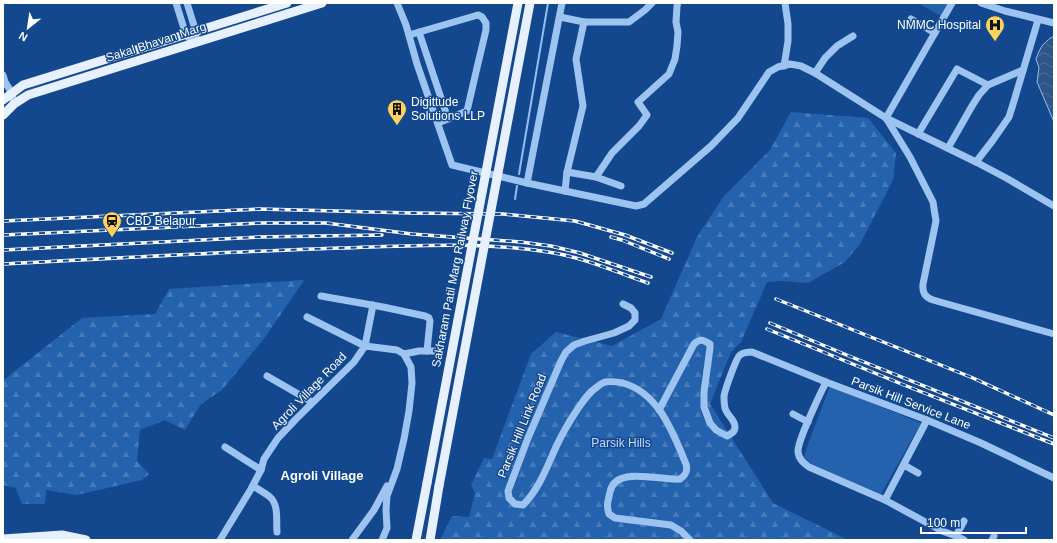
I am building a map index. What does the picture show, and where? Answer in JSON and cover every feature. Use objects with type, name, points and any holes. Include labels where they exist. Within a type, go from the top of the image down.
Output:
[{"type":"main road","name":"Sakal Bhavan Marg","points":[[3,100],[23,85],[287,3]]},
{"type":"main road","name":"Sakal Bhavan Marg","points":[[3,115],[14,104],[28,95],[322,3]]},
{"type":"main road","name":"Sakharam Patil Marg Railway Flyover","points":[[416,540],[518,3]]},
{"type":"main road","name":"Sakharam Patil Marg Railway Flyover","points":[[430,540],[530,3]]},
{"type":"main road","points":[[3,539],[62,535],[86,540]]},
{"type":"street","points":[[176,3],[186,35],[194,43]]},
{"type":"street","points":[[187,3],[196,32],[194,43]]},
{"type":"street","points":[[397,3],[406,25],[417,64],[452,165],[527,183],[636,206],[644,204],[711,146],[738,118],[769,72],[778,67],[790,64],[801,66],[815,73],[886,118],[976,162],[1054,206]]},
{"type":"street","points":[[527,183],[562,3]]},
{"type":"street","points":[[560,17],[584,22],[629,22],[652,3]]},
{"type":"street","points":[[596,177],[612,153],[640,126],[647,115],[638,102],[669,74],[675,59],[677,46],[678,32],[676,22],[678,3]]},
{"type":"street","points":[[784,66],[788,41],[788,24],[785,3]]},
{"type":"street","points":[[886,118],[952,3]]},
{"type":"street","points":[[981,3],[1038,20],[1054,23]]},
{"type":"street","points":[[409,35],[478,15],[482,17],[486,23],[486,30],[468,109],[466,112],[438,123]]},
{"type":"street","points":[[911,19],[935,32]]},
{"type":"street","points":[[976,162],[1008,117],[1038,20]]},
{"type":"street","points":[[565,191],[567,172],[583,106],[576,59],[584,22]]},
{"type":"street","points":[[419,32],[448,119]]},
{"type":"street","points":[[815,73],[825,58],[837,46],[853,36]]},
{"type":"street","points":[[918,134],[957,69],[988,85]]},
{"type":"street","points":[[948,148],[972,106],[988,85],[1023,70]]},
{"type":"street","points":[[3,75],[5,82],[12,93],[14,104]]},
{"type":"street","points":[[3,100],[14,104]]},
{"type":"street","points":[[886,118],[910,157],[933,202],[936,221],[923,284],[924,294],[933,300],[1054,334]]},
{"type":"street","points":[[567,172],[596,177],[621,186]]},
{"type":"street","points":[[321,296],[373,305],[429,318],[430,322],[427,351]]},
{"type":"street","name":"Parsik Hill Link Road","points":[[623,304],[632,308],[635,313],[635,320],[629,326],[574,345],[566,352],[514,473],[508,491],[509,498],[514,504],[523,505],[529,499],[546,471],[569,422],[585,398],[604,382],[614,382],[634,387],[643,393],[660,410],[671,429],[687,469],[684,477],[680,479],[633,476],[619,479],[610,488],[607,506],[609,514],[615,518],[671,525],[681,531],[690,540]]},
{"type":"street","points":[[365,346],[373,305]]},
{"type":"street","points":[[307,317],[365,346],[397,350],[404,354],[411,367],[412,383],[409,411],[397,469],[388,496],[386,510],[387,528],[382,540]]},
{"type":"street","name":"Parsik Hill Service Lane","points":[[660,410],[694,344],[700,340],[704,340],[710,344],[704,392],[704,407],[710,423],[716,430],[727,436],[734,430],[735,425],[726,411],[724,395],[736,360],[740,355],[746,352],[752,352],[756,355],[926,420],[981,443],[1054,478]]},
{"type":"street","name":"Agroli Village Road","points":[[220,540],[253,486],[261,470],[264,459],[278,438],[312,402],[354,362],[365,346]]},
{"type":"street","points":[[404,354],[419,351],[440,351]]},
{"type":"street","points":[[267,376],[312,402]]},
{"type":"street","points":[[826,382],[808,422],[798,450],[799,457],[802,462],[809,467],[886,500],[942,531],[964,540]]},
{"type":"street","points":[[792,414],[808,422]]},
{"type":"street","points":[[886,500],[926,420]]},
{"type":"street","points":[[225,447],[261,470]]},
{"type":"street","points":[[904,465],[918,473]]},
{"type":"street","points":[[352,540],[374,510],[397,469]]},
{"type":"street","points":[[253,486],[274,501],[276,508],[277,532]]},
{"type":"street","points":[[956,536],[964,521]]},
{"type":"green space","points":[[918,3],[949,3],[941,16]]},
{"type":"green space","name":"Parsik Hills","points":[[791,112],[868,118],[896,153],[893,180],[860,244],[845,262],[808,283],[781,281],[767,282],[741,342],[731,352],[710,404],[773,503],[848,540],[440,540],[452,516],[469,517],[475,493],[471,485],[484,458],[492,459],[531,354],[556,332],[612,346],[661,319],[697,237],[724,196],[770,150]]},
{"type":"green space","points":[[304,280],[266,336],[222,390],[201,404],[185,430],[165,420],[140,430],[137,461],[149,474],[142,480],[77,495],[46,490],[45,504],[22,504],[16,488],[3,485],[3,382],[82,318],[155,314],[169,289]]},
{"type":"green space","points":[[830,386],[921,423],[881,494],[813,465],[804,457]]},
{"type":"water","points":[[1052,37],[1054,38],[1054,122],[1037,82],[1039,68],[1036,59],[1042,46]]},
{"type":"waterway","points":[[519,174],[548,3]]},
{"type":"waterway","points":[[515,199],[517,186]]},
{"type":"railway","points":[[3,221],[260,209],[503,214],[575,221],[625,235],[672,253]]},
{"type":"railway","points":[[3,235],[262,223],[326,223],[412,234],[521,242],[551,246],[580,253],[651,277]]},
{"type":"railway","points":[[3,250],[259,237],[382,235]]},
{"type":"railway","points":[[611,237],[669,259]]},
{"type":"railway","points":[[3,264],[171,255],[418,245],[470,245],[496,246],[561,254],[587,261],[648,283]]},
{"type":"railway","points":[[776,299],[973,378],[1054,415]]},
{"type":"railway","points":[[770,323],[1054,438]]},
{"type":"railway","points":[[767,329],[1054,444]]},
{"type":"place","name":"NMMC Hospital","points":[[995,42]]},
{"type":"place","name":"Digittude Solutions LLP","points":[[397,126]]},
{"type":"place","name":"CBD Belapur","points":[[112,238]]},
{"type":"district","name":"Agroli Village","points":[[322,475]]}]
